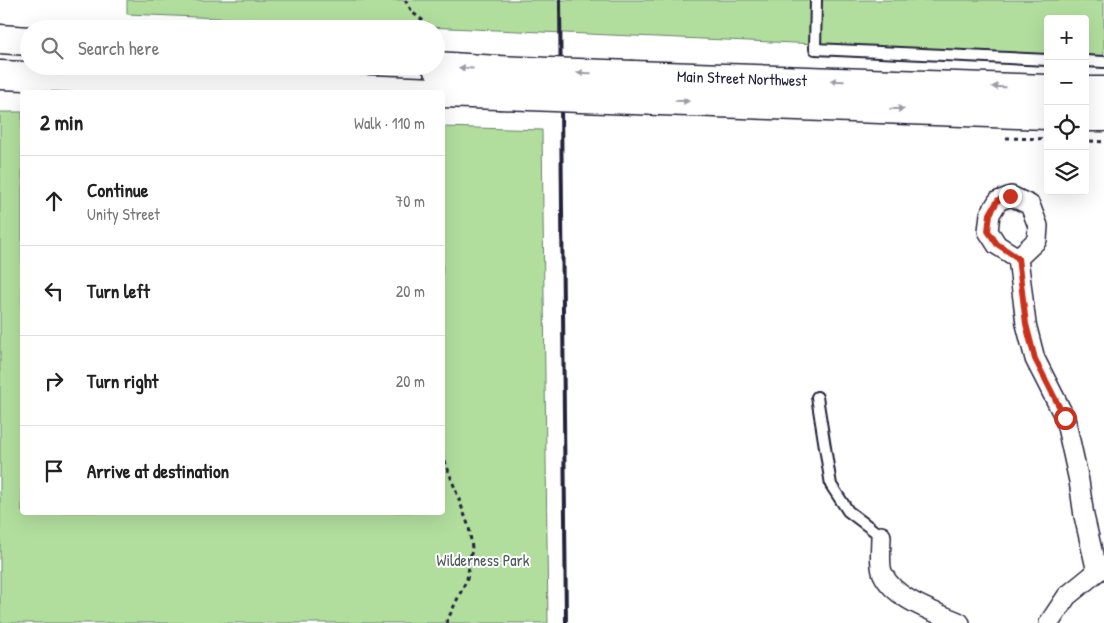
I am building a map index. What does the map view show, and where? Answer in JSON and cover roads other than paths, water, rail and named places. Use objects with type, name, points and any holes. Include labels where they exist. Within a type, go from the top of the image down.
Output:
[{"type":"main road","points":[[0,40],[20,41]]},
{"type":"main road","name":"Main Street Northwest","points":[[445,58],[498,82]]},
{"type":"main road","points":[[0,75],[385,90]]},
{"type":"main road","name":"Main Street Northwest","points":[[445,92],[498,82],[633,87],[1044,115]]},
{"type":"main road","name":"Main Street Northwest","points":[[633,87],[1044,89]]},
{"type":"main road","points":[[1089,90],[1104,91]]},
{"type":"main road","points":[[1089,117],[1104,117]]},
{"type":"street","points":[[1018,258],[1026,324],[1035,359],[1065,418],[1079,481],[1084,516],[1100,569],[1067,596],[1048,623]]},
{"type":"street","points":[[881,536],[882,573],[891,585],[904,597],[960,623]]},
{"type":"lane","points":[[816,0],[815,49],[1044,60]]},
{"type":"lane","points":[[1089,61],[1104,62]]},
{"type":"lane","points":[[817,398],[831,485],[848,511],[881,536]]},
{"type":"railway","points":[[560,0],[566,623]]},
{"type":"park label","name":"Wilderness Park","points":[[483,560]]}]
